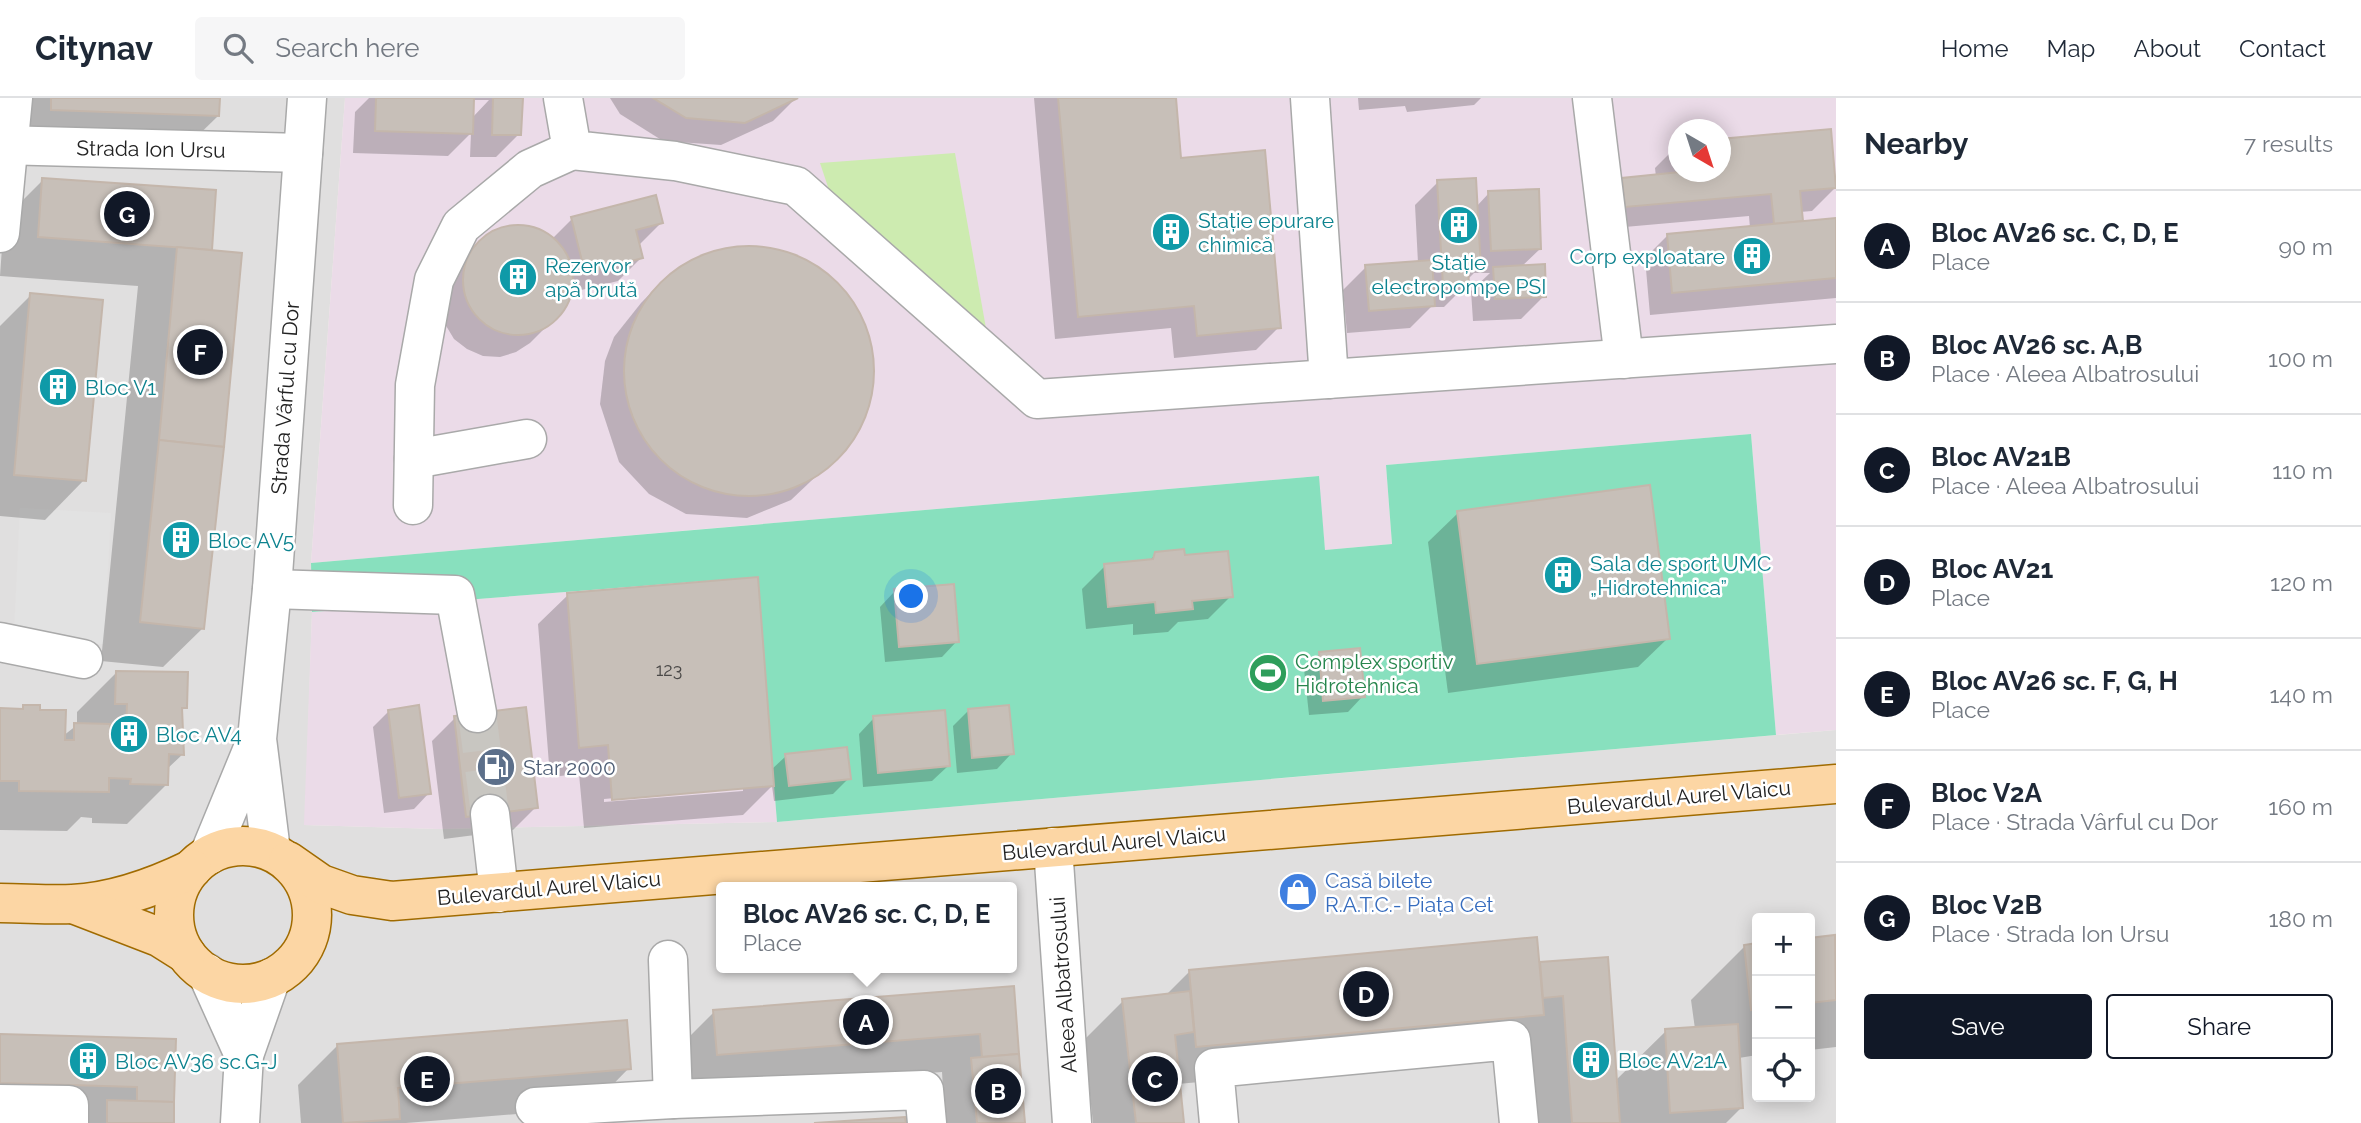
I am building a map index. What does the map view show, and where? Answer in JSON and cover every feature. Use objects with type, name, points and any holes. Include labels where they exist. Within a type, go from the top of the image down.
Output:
[{"type":"main road","name":"Bulevardul Aurel Vlaicu","points":[[280,856],[321,884],[352,895],[392,901],[1836,784]]},
{"type":"main road","points":[[0,902],[74,904],[124,895],[163,884],[229,847],[250,846],[280,856],[303,880],[312,902],[312,926],[304,949],[289,966],[271,978],[249,984],[227,982],[159,937],[74,904]]},
{"type":"main road","points":[[197,963],[177,933],[174,910],[180,888],[200,862]]},
{"type":"main road","name":"Bulevardul Aurel Vlaicu","points":[[304,949],[332,927],[392,901]]},
{"type":"street","points":[[0,233],[4,145],[13,98]]},
{"type":"street","name":"Strada Vârful cu Dor","points":[[280,856],[257,739],[272,589],[307,98]]},
{"type":"street","points":[[563,98],[572,150]]},
{"type":"street","points":[[1310,98],[1329,379]]},
{"type":"street","points":[[1592,98],[1624,359]]},
{"type":"street","name":"Strada Ion Ursu","points":[[4,145],[303,153]]},
{"type":"street","points":[[413,505],[415,385],[434,280],[461,226],[530,169],[572,150],[676,161],[796,186],[1037,399],[1836,344]]},
{"type":"street","points":[[414,459],[527,439]]},
{"type":"street","points":[[272,589],[455,595],[477,713]]},
{"type":"street","points":[[0,642],[83,660]]},
{"type":"street","name":"Strada Vârful cu Dor","points":[[200,862],[257,739]]},
{"type":"street","points":[[490,814],[499,892]]},
{"type":"street","name":"Aleea Albatrosului","points":[[1054,847],[1072,1123]]},
{"type":"street","points":[[668,960],[673,1100]]},
{"type":"street","points":[[197,963],[244,1055]]},
{"type":"street","points":[[240,1123],[244,1055],[271,978]]},
{"type":"street","points":[[1219,1123],[1214,1068],[1511,1040],[1519,1123]]},
{"type":"street","points":[[535,1107],[924,1090],[927,1123]]},
{"type":"street","points":[[0,1104],[69,1105],[69,1123]]},
{"type":"shaded area","points":[[0,98],[345,98],[311,563],[312,612],[305,825],[439,829],[777,822],[1836,730],[1836,1123],[0,1123]]},
{"type":"shaded area","points":[[345,98],[1836,98],[1836,730],[1776,735],[1751,434],[1386,465],[1392,544],[1325,550],[1318,476],[311,563]]},
{"type":"shaded area","points":[[20,508],[111,513],[104,644],[45,642],[14,633]]},
{"type":"shaded area","points":[[758,577],[777,822],[439,829],[304,825],[312,612]]},
{"type":"green space","points":[[955,153],[987,334],[832,199],[820,163]]},
{"type":"green space","name":"Complex sportiv Hidrotehnica","points":[[1751,434],[1776,735],[777,822],[757,577],[312,612],[311,563],[1319,476],[1325,550],[1392,544],[1386,465]]},
{"type":"building","points":[[51,98],[220,98],[219,116],[51,110]]},
{"type":"building","points":[[376,98],[474,98],[473,134],[375,131]]},
{"type":"building","points":[[493,98],[523,98],[521,135],[492,135]]},
{"type":"building","points":[[653,98],[798,98],[745,123],[686,118]]},
{"type":"building","name":"Stație epurare chimică","points":[[1058,98],[1176,98],[1181,158],[1265,150],[1281,328],[1197,336],[1194,306],[1078,317]]},
{"type":"building","points":[[1831,129],[1836,188],[1800,191],[1803,221],[1774,224],[1771,194],[1625,207],[1622,178],[1668,173],[1668,182],[1731,182],[1731,138]]},
{"type":"building","points":[[42,178],[216,190],[212,250],[38,237]]},
{"type":"building","name":"Stație electropompe PSI","points":[[1476,178],[1481,269],[1468,269],[1469,284],[1443,286],[1437,180]]},
{"type":"building","points":[[1539,189],[1541,249],[1491,251],[1488,191]]},
{"type":"building","points":[[656,195],[663,223],[636,230],[643,258],[585,273],[571,217]]},
{"type":"building","name":"Corp exploatare","points":[[1836,218],[1836,278],[1672,293],[1667,234]]},
{"type":"building","name":"Rezervor apă brută","points":[[518,225],[539,229],[557,241],[569,259],[573,280],[569,301],[557,319],[539,331],[518,335],[497,331],[479,319],[467,301],[463,280],[467,259],[479,241],[497,229]]},
{"type":"building","points":[[737,246],[761,246],[797,255],[838,282],[865,323],[872,347],[872,395],[865,419],[838,460],[797,487],[761,496],[737,496],[701,487],[660,460],[633,419],[624,383],[624,359],[633,323],[660,282],[701,255]]},
{"type":"building","points":[[177,247],[242,253],[224,447],[159,440]]},
{"type":"building","points":[[1432,260],[1435,306],[1369,311],[1365,265]]},
{"type":"building","points":[[1545,264],[1546,297],[1495,299],[1493,267]]},
{"type":"building","name":"Bloc V1","points":[[30,293],[103,300],[86,481],[14,475]]},
{"type":"building","name":"Bloc AV5","points":[[159,440],[224,447],[204,629],[140,622]]},
{"type":"building","name":"Sala de sport UMC „Hidrotehnica”","points":[[1650,485],[1670,639],[1477,664],[1457,511]]},
{"type":"building","points":[[1184,549],[1185,555],[1228,551],[1233,597],[1192,601],[1193,609],[1156,613],[1155,602],[1108,607],[1104,564],[1153,559],[1155,552]]},
{"type":"building","points":[[758,577],[774,786],[612,800],[608,745],[579,748],[567,593]]},
{"type":"building","points":[[954,584],[959,642],[899,647],[894,589]]},
{"type":"building","points":[[1360,648],[1365,697],[1323,701],[1319,652]]},
{"type":"building","name":"Bloc AV4","points":[[116,671],[188,672],[187,708],[182,708],[184,755],[169,754],[168,785],[130,784],[131,779],[109,778],[109,792],[19,791],[19,781],[0,781],[0,708],[23,709],[23,705],[40,705],[40,710],[66,710],[65,740],[74,740],[74,723],[126,727],[127,704],[115,704]]},
{"type":"building","points":[[419,705],[431,794],[399,798],[388,710]]},
{"type":"building","points":[[1009,705],[1014,754],[972,758],[968,709]]},
{"type":"building","points":[[526,707],[538,808],[466,817],[454,716]]},
{"type":"building","points":[[945,710],[950,766],[878,773],[873,716]]},
{"type":"building","points":[[847,747],[851,779],[789,786],[785,754]]},
{"type":"building","points":[[1835,935],[1836,1000],[1815,1002],[1815,937]]},
{"type":"building","points":[[1537,937],[1544,1015],[1196,1047],[1189,970]]},
{"type":"building","points":[[1752,944],[1751,1010],[1744,945]]},
{"type":"building","name":"Bloc AV21A","points":[[1608,957],[1620,1123],[1572,1123],[1563,996],[1543,998],[1540,962]]},
{"type":"building","points":[[1014,986],[1019,1054],[982,1057],[980,1034],[717,1055],[713,1010]]},
{"type":"building","points":[[1190,991],[1194,1032],[1175,1035],[1184,1123],[1136,1123],[1122,999]]},
{"type":"building","points":[[627,1020],[631,1069],[398,1088],[400,1119],[343,1123],[337,1044]]},
{"type":"building","points":[[1738,1024],[1743,1108],[1670,1113],[1665,1029]]},
{"type":"building","name":"Bloc AV36 sc.G-J","points":[[0,1034],[176,1039],[174,1102],[137,1101],[137,1087],[0,1083]]},
{"type":"building","points":[[1019,1054],[1025,1123],[977,1123],[971,1058]]},
{"type":"building","points":[[107,1100],[174,1102],[174,1123],[107,1123]]},
{"type":"building","points":[[905,1117],[906,1123],[814,1123]]},
{"type":"tunnel","points":[[477,713],[490,814]]},
{"type":"place","name":"Bloc V2B","points":[[127,214]]},
{"type":"place","name":"Stație electropompe PSI","points":[[1459,225]]},
{"type":"place","name":"Stație epurare chimică","points":[[1171,232]]},
{"type":"place","name":"Corp exploatare","points":[[1752,256]]},
{"type":"place","name":"Rezervor apă brută","points":[[518,277]]},
{"type":"place","name":"Bloc V2A","points":[[200,352]]},
{"type":"place","name":"Bloc V1","points":[[58,387]]},
{"type":"place","name":"Bloc AV5","points":[[181,540]]},
{"type":"place","name":"Sala de sport UMC „Hidrotehnica”","points":[[1563,575]]},
{"type":"place","name":"Complex sportiv Hidrotehnica","points":[[1268,673]]},
{"type":"place","name":"Bloc AV4","points":[[129,734]]},
{"type":"place","name":"Star 2000","points":[[496,767]]},
{"type":"place","name":"Casă bilete R.A.T.C.- Piața Cet","points":[[1298,892]]},
{"type":"place","name":"Bloc AV21","points":[[1366,994]]},
{"type":"place","name":"Bloc AV26 sc. C, D, E","points":[[866,1022]]},
{"type":"place","name":"Bloc AV21A","points":[[1591,1060]]},
{"type":"place","name":"Bloc AV36 sc.G-J","points":[[88,1061]]},
{"type":"place","name":"Bloc AV26 sc. F, G, H","points":[[427,1079]]},
{"type":"place","name":"Bloc AV21B","points":[[1155,1079]]},
{"type":"place","name":"Bloc AV26 sc. A,B","points":[[998,1091]]}]
